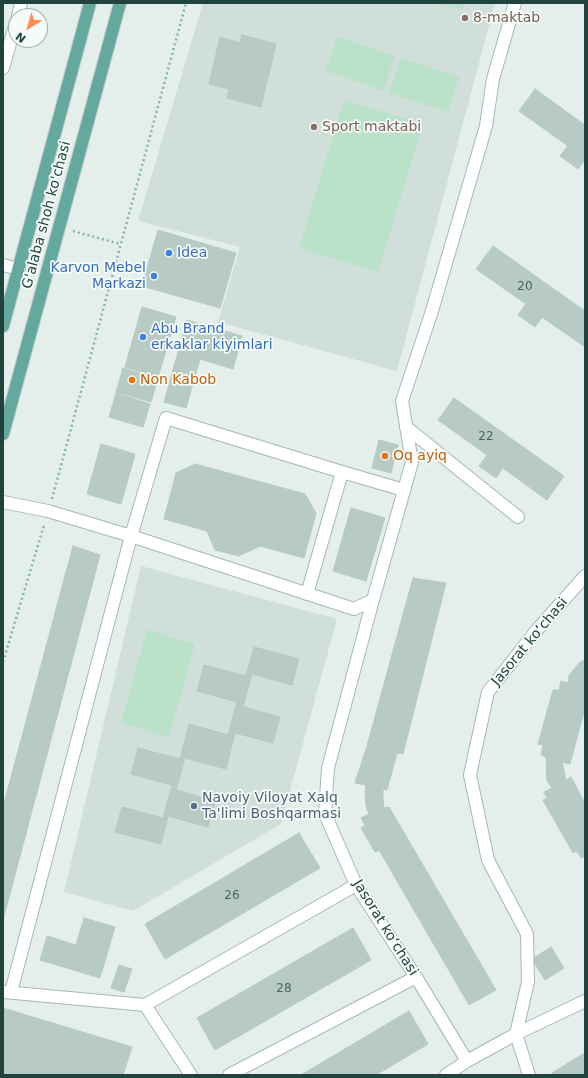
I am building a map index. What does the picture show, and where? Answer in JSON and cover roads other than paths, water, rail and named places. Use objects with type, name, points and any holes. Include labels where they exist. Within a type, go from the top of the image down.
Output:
[{"type":"main road","name":"G'alaba shoh ko'chasi","points":[[3,326],[90,3]]},
{"type":"main road","name":"G'alaba shoh ko'chasi","points":[[3,434],[120,3]]},
{"type":"street","name":"Jasorat ko‘chasi","points":[[467,1061],[416,977],[356,885],[325,814],[328,768],[412,462],[402,401],[432,312],[486,126],[493,79],[515,3]]},
{"type":"street","points":[[3,68],[9,48]]},
{"type":"street","points":[[3,265],[19,269]]},
{"type":"street","points":[[356,885],[145,1005],[7,992],[131,536],[166,418],[404,490]]},
{"type":"street","points":[[406,427],[518,517]]},
{"type":"street","points":[[307,594],[342,472]]},
{"type":"street","points":[[3,502],[48,511],[131,536],[354,609],[373,600]]},
{"type":"street","name":"Jasorat ko‘chasi","points":[[516,1034],[528,982],[527,934],[488,860],[470,775],[488,692],[536,631],[585,576]]},
{"type":"street","points":[[229,1075],[416,977]]},
{"type":"street","points":[[446,1075],[467,1061],[516,1034],[585,1000]]},
{"type":"street","points":[[145,1005],[191,1075]]},
{"type":"street","points":[[516,1034],[529,1075]]},
{"type":"place","name":"8-maktab","points":[[465,18]]},
{"type":"place","name":"Sport maktabi","points":[[314,127]]},
{"type":"place","name":"Idea","points":[[169,253]]},
{"type":"place","name":"Karvon Mebel Markazi","points":[[154,276]]},
{"type":"place","name":"Abu Brand erkaklar kiyimlari","points":[[143,337]]},
{"type":"place","name":"Non Kabob","points":[[132,380]]},
{"type":"place","name":"Oq ayiq","points":[[385,456]]},
{"type":"place","name":"Navoiy Viloyat Xalq Ta'limi Boshqarmasi","points":[[194,806]]}]
